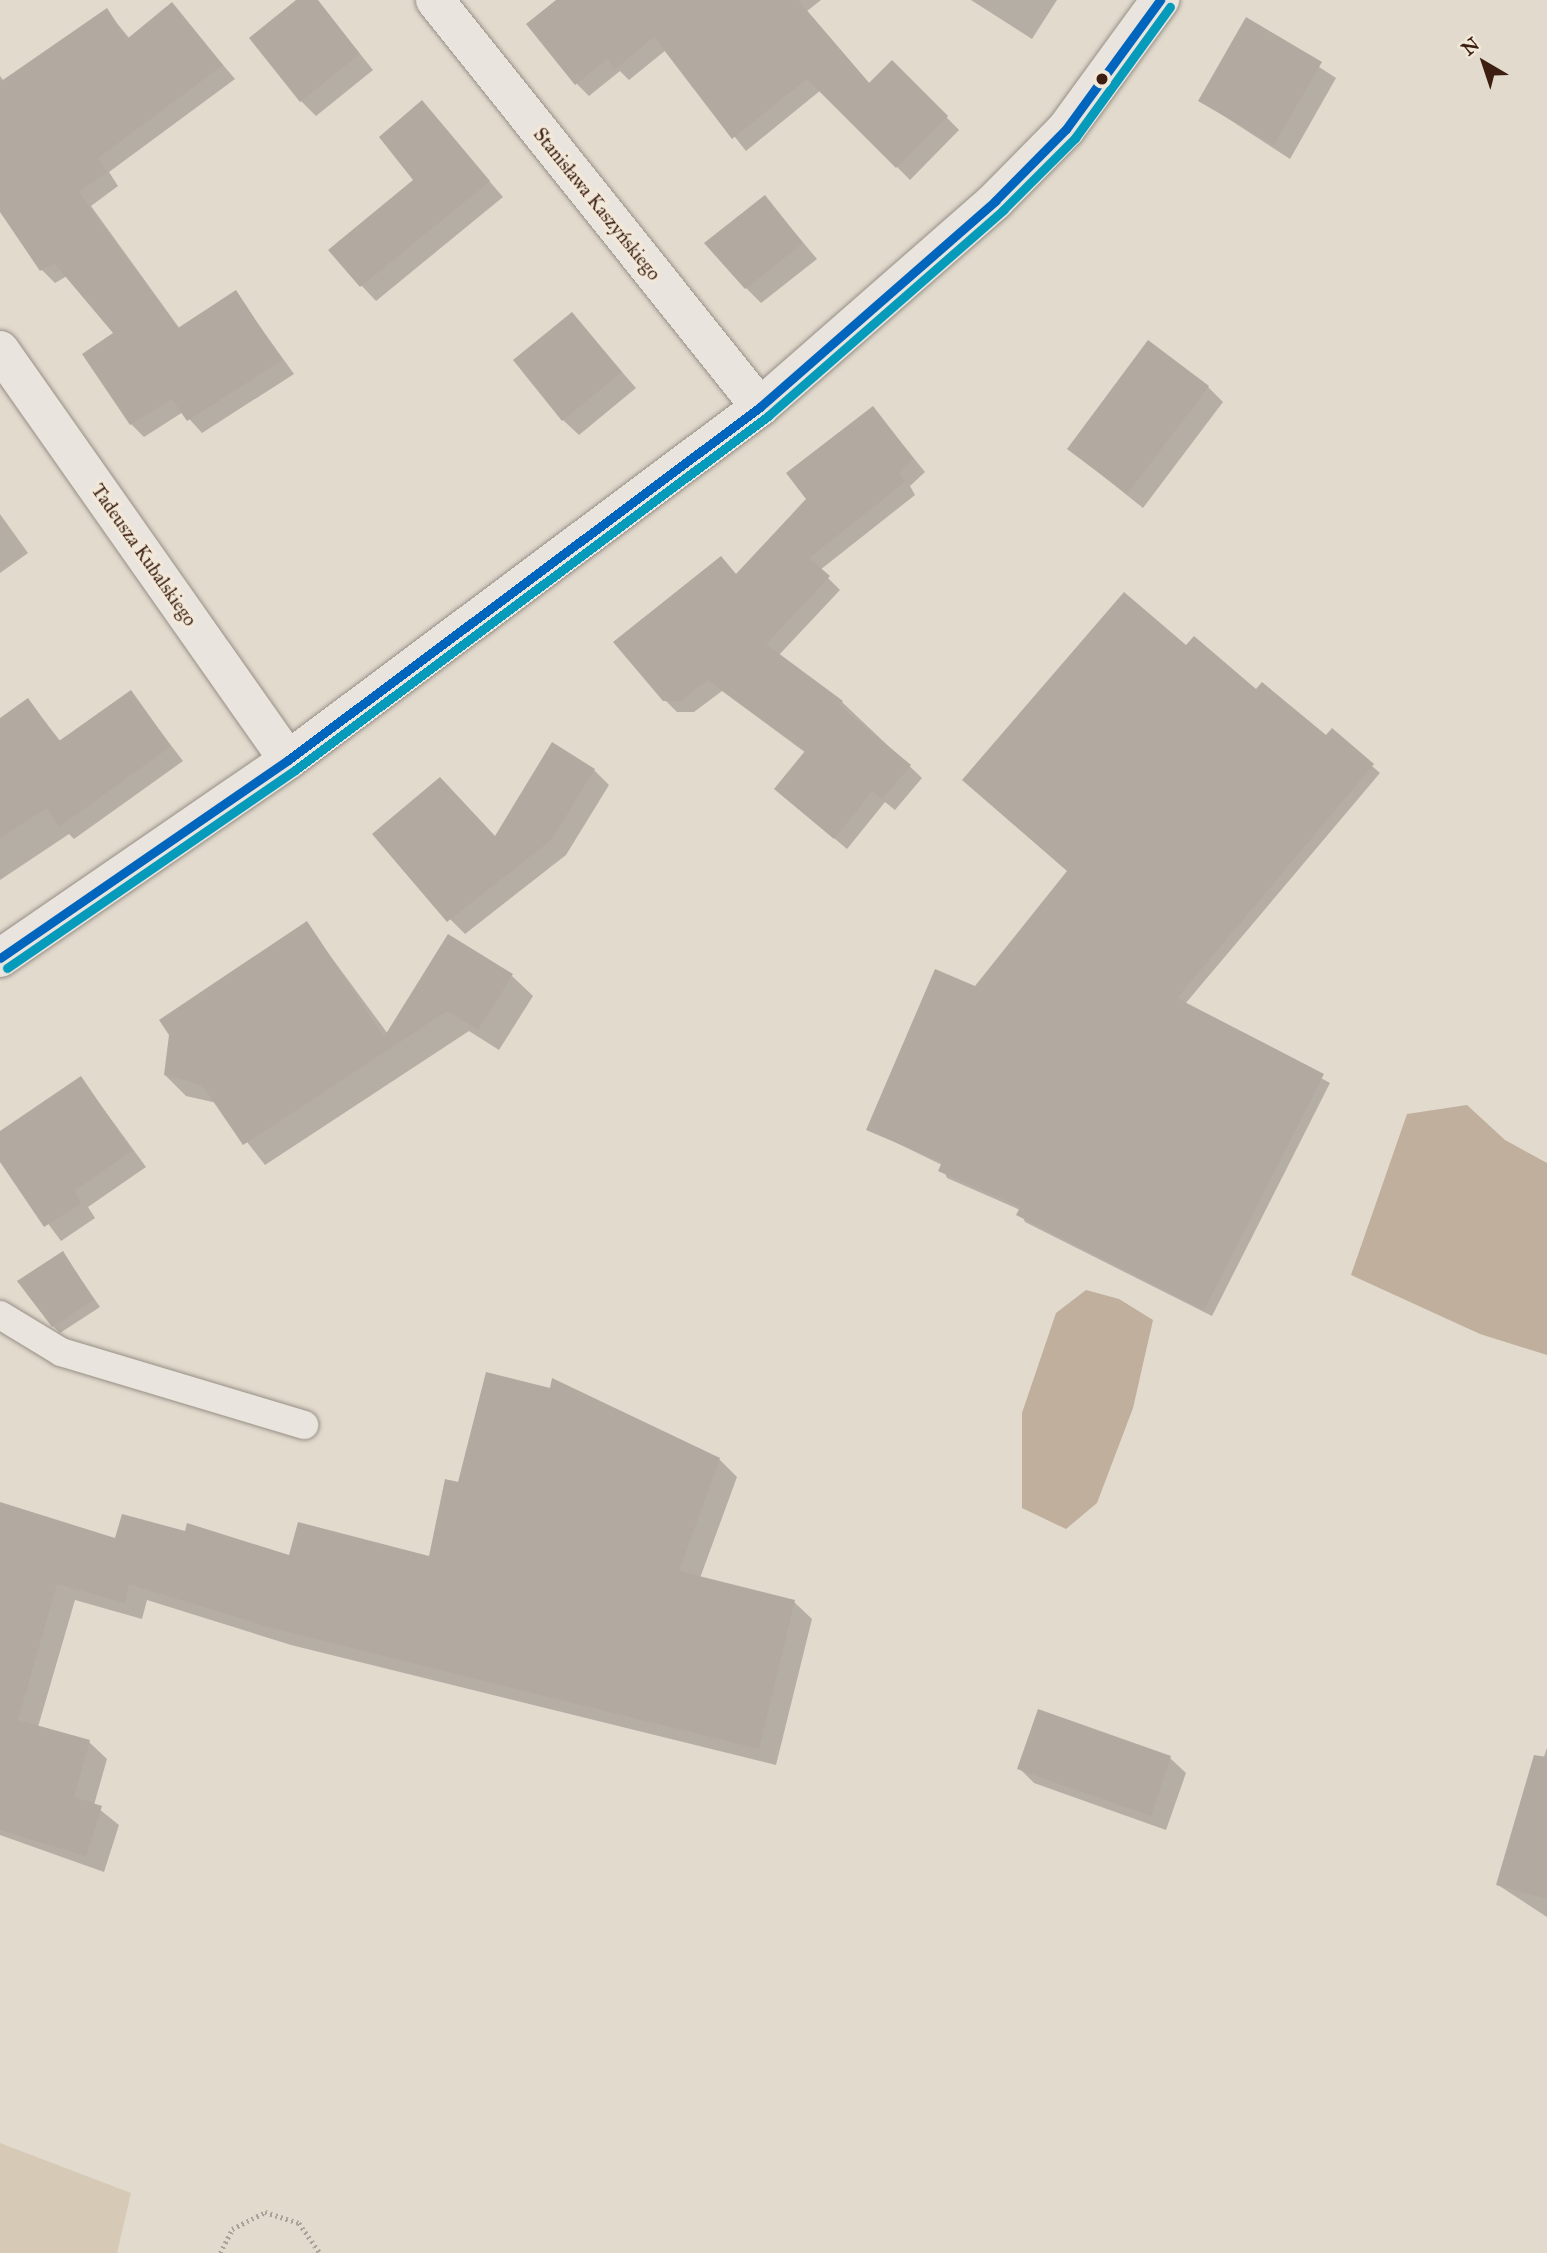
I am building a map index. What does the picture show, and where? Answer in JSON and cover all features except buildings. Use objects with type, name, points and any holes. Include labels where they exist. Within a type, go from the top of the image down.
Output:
[{"type":"street","name":"Stanisława Kaszyńskiego","points":[[435,0],[760,407]]},
{"type":"street","points":[[0,958],[288,760],[760,407],[1058,138],[1160,0]]},
{"type":"street","name":"Tadeusza Kubalskiego","points":[[0,350],[288,760]]},
{"type":"lane","points":[[0,1315],[61,1352],[304,1425]]},
{"type":"path","points":[[220,2253],[232,2229],[265,2212],[299,2223],[320,2253]]},
{"type":"shaded area","points":[[1467,1105],[1505,1140],[1547,1163],[1547,1355],[1480,1334],[1351,1275],[1407,1114]]},
{"type":"shaded area","points":[[1086,1290],[1119,1299],[1153,1320],[1133,1408],[1097,1503],[1066,1529],[1022,1508],[1022,1413],[1056,1313]]},
{"type":"shaded area","points":[[0,2143],[131,2193],[117,2253],[0,2253]]},
{"type":"transit line","points":[[0,958],[288,760],[760,407],[995,201],[1066,129],[1160,0]]},
{"type":"transit line","points":[[7,968],[295,770],[768,416],[1003,210],[1075,138],[1170,7]]}]
